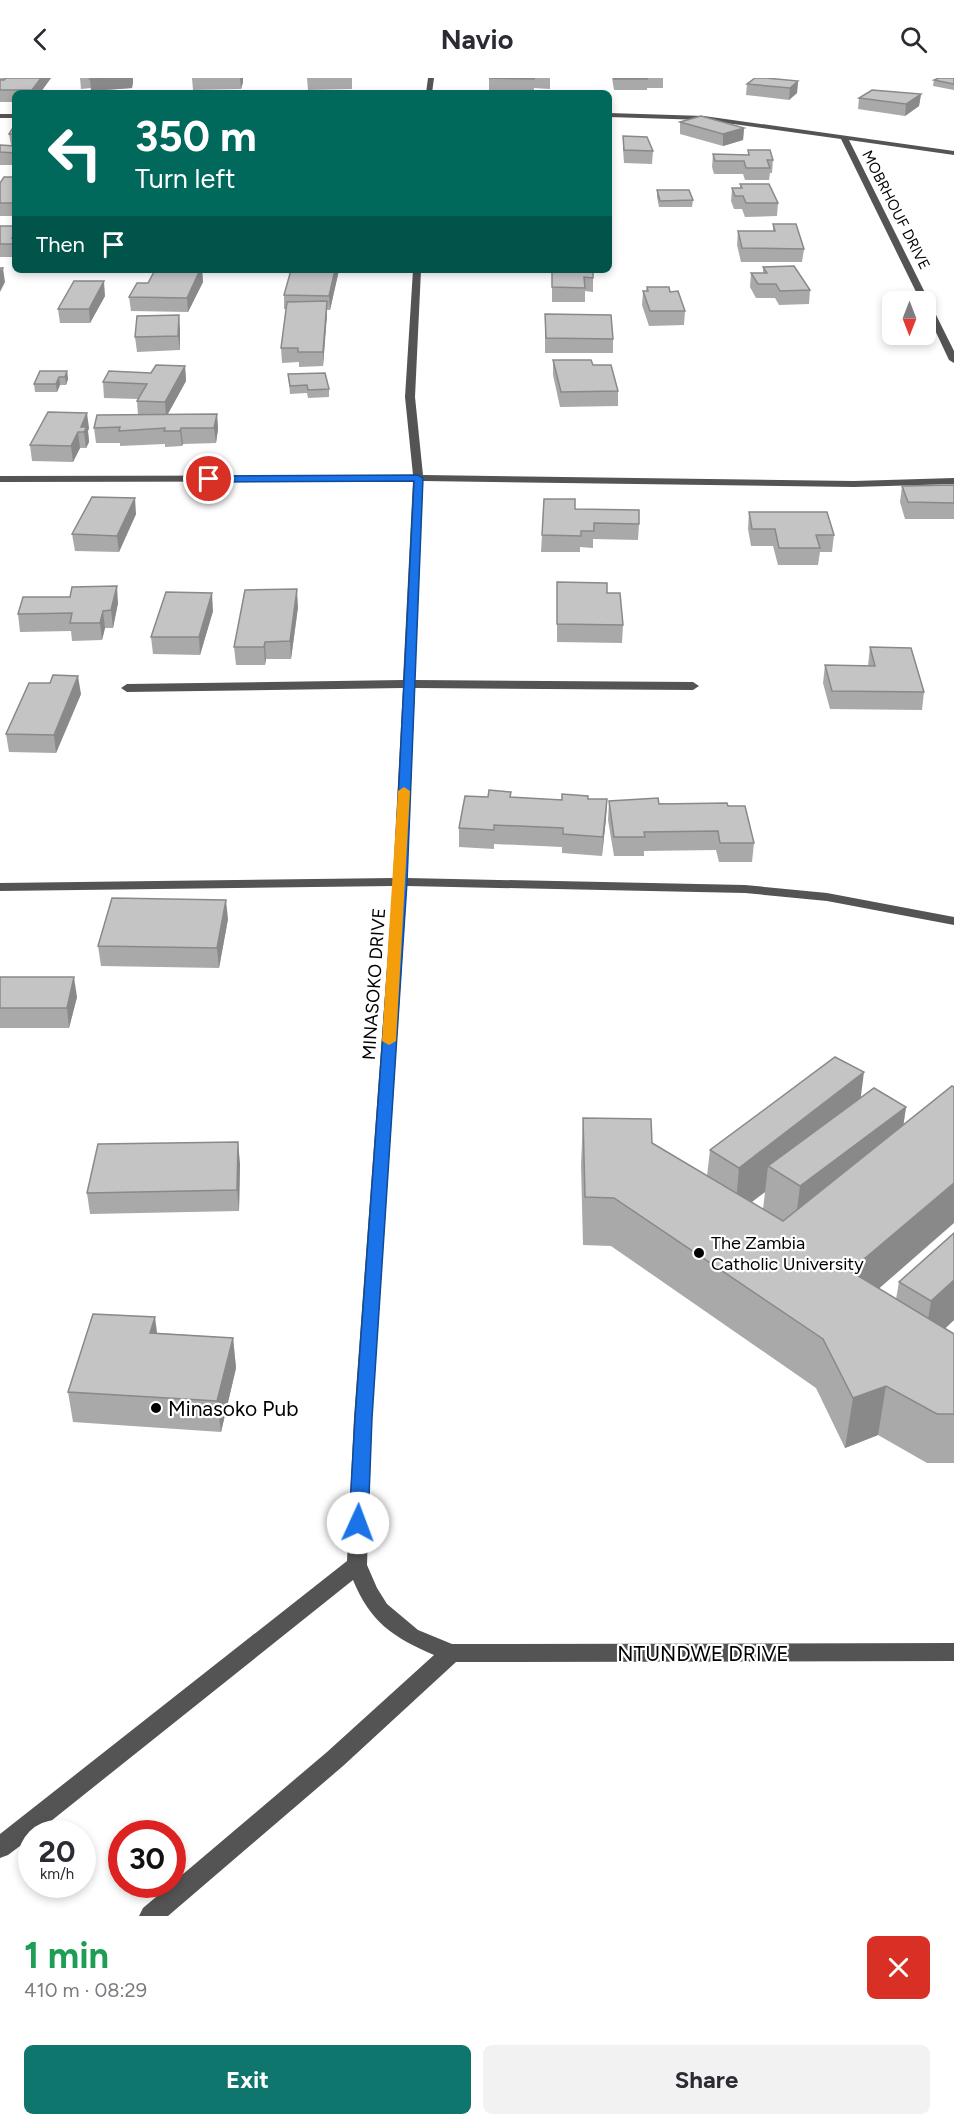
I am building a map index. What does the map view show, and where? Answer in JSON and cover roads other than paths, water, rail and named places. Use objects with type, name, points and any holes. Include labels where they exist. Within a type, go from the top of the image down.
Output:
[{"type":"street","points":[[612,115],[704,118],[954,153]]},
{"type":"street","name":"MOBRHOUF DRIVE","points":[[844,138],[954,360]]},
{"type":"street","name":"MINASOKO DRIVE","points":[[417,273],[410,397],[418,478],[400,882],[363,1418],[357,1565],[368,1592],[380,1610],[411,1636],[451,1653]]},
{"type":"street","points":[[0,479],[418,478],[854,484],[954,481]]},
{"type":"street","points":[[127,688],[409,684],[693,686]]},
{"type":"street","points":[[0,887],[400,882],[745,889],[827,897],[954,921]]},
{"type":"street","points":[[0,1848],[357,1565]]},
{"type":"street","name":"NTUNDWE DRIVE","points":[[451,1653],[954,1652]]},
{"type":"street","points":[[151,1916],[335,1759],[451,1653]]},
{"type":"place","name":"The Zambia Catholic University","points":[[699,1253]]},
{"type":"place","name":"Minasoko Pub","points":[[156,1408]]}]
